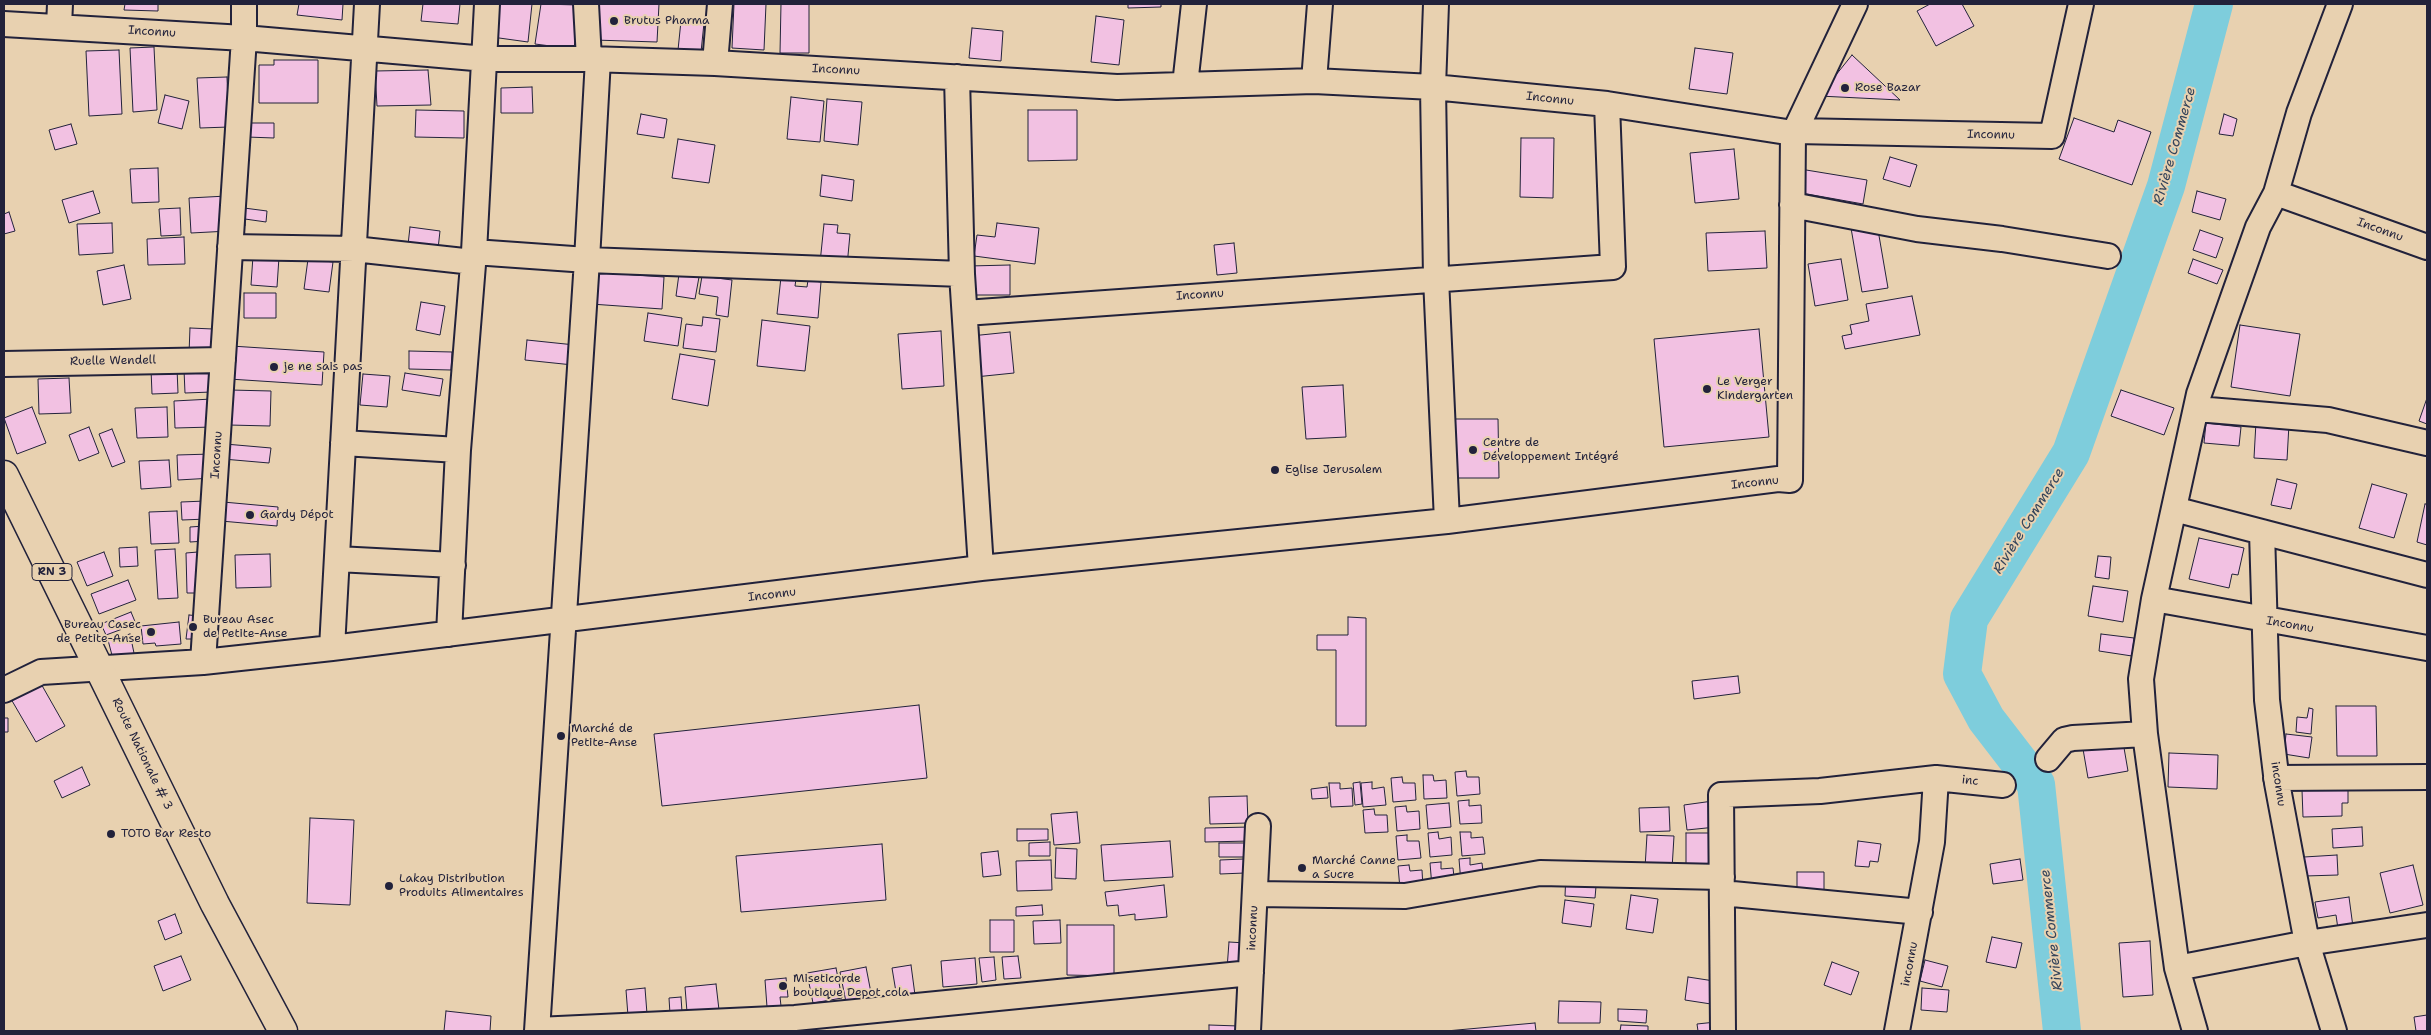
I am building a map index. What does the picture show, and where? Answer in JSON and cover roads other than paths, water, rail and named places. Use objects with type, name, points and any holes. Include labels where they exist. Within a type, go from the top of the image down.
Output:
[{"type":"main road","name":"Route Nationale # 3","points":[[4,475],[215,904],[283,1031]]},
{"type":"street","name":"Inconnu","points":[[203,662],[244,38],[244,4]]},
{"type":"street","points":[[332,648],[366,4]]},
{"type":"street","points":[[450,634],[458,450],[486,59],[487,4]]},
{"type":"street","points":[[586,4],[593,59],[587,260],[537,1030],[796,1024],[1251,973]]},
{"type":"street","points":[[715,63],[720,4]]},
{"type":"street","points":[[1185,85],[1194,4]]},
{"type":"street","points":[[1314,81],[1320,4]]},
{"type":"street","points":[[1436,4],[1434,87],[1436,278],[1447,521]]},
{"type":"street","name":"Inconnu","points":[[4,690],[41,672],[203,662],[332,648],[562,622],[981,568],[1447,521],[1778,479],[1790,480],[1794,132],[1855,4]]},
{"type":"street","name":"Inconnu","points":[[4,24],[60,15],[244,38],[486,59],[593,59],[715,63],[1117,87],[1314,81],[1434,87],[1607,104],[1794,132],[2052,136],[2081,4]]},
{"type":"street","points":[[2195,1031],[2177,968],[2145,734],[2141,679],[2154,599],[2199,394],[2258,227],[2276,193],[2298,114],[2340,4]]},
{"type":"street","points":[[956,77],[962,274],[981,568]]},
{"type":"street","name":"Inconnu","points":[[965,313],[1436,278],[1613,267],[1607,104]]},
{"type":"street","name":"Inconnu","points":[[2276,193],[2427,247]]},
{"type":"street","points":[[1792,205],[1917,229],[2002,239],[2108,256]]},
{"type":"street","points":[[230,247],[354,249],[473,257],[962,274]]},
{"type":"street","name":"Ruelle Wendell","points":[[4,364],[223,360]]},
{"type":"street","points":[[2197,409],[2328,420],[2427,443]]},
{"type":"street","points":[[343,443],[458,450]]},
{"type":"street","points":[[2174,509],[2427,575]]},
{"type":"street","name":"inconnu","points":[[2262,532],[2267,700],[2276,778],[2307,943],[2334,1031]]},
{"type":"street","points":[[337,559],[453,565]]},
{"type":"street","name":"Inconnu","points":[[2154,599],[2427,648]]},
{"type":"street","points":[[2048,759],[2064,740],[2145,734]]},
{"type":"street","name":"Inconnu","points":[[2276,778],[2427,777]]},
{"type":"street","points":[[1723,1031],[1721,795],[1820,791],[1936,778]]},
{"type":"street","name":"inconnu","points":[[1897,1031],[1932,842],[1936,778]]},
{"type":"street","name":"inc","points":[[1936,778],[2003,785]]},
{"type":"street","name":"inconnu","points":[[1248,1031],[1258,826]]},
{"type":"street","points":[[1255,894],[1405,896],[1540,873],[1722,885],[1920,912]]},
{"type":"street","points":[[2177,968],[2307,943],[2427,925]]},
{"type":"waterway","name":"Rivière Commerce","points":[[2062,1031],[2036,784],[1986,719],[1962,674],[1969,619],[2071,453],[2166,186],[2214,4]]},
{"type":"place","name":"Brutus Pharma","points":[[614,21]]},
{"type":"place","name":"Rose Bazar","points":[[1845,88]]},
{"type":"place","name":"je ne sais pas","points":[[274,367]]},
{"type":"place","name":"Le Verger Kindergarten","points":[[1707,389]]},
{"type":"place","name":"Centre de Développement Intégré","points":[[1473,450]]},
{"type":"place","name":"Eglise Jerusalem","points":[[1275,470]]},
{"type":"place","name":"Gardy Dépot","points":[[250,515]]},
{"type":"place","name":"Bureau Asec de Petite-Anse","points":[[193,627]]},
{"type":"place","name":"Bureau Casec de Petite-Anse","points":[[151,632]]},
{"type":"place","name":"Marché de Petite-Anse","points":[[561,736]]},
{"type":"place","name":"TOTO Bar Resto","points":[[111,834]]},
{"type":"place","name":"Marché Canne a Sucre","points":[[1302,868]]},
{"type":"place","name":"Lakay Distribution Produits Alimentaires","points":[[389,886]]},
{"type":"place","name":"Miseticorde boutique Depot cola","points":[[783,986]]}]
